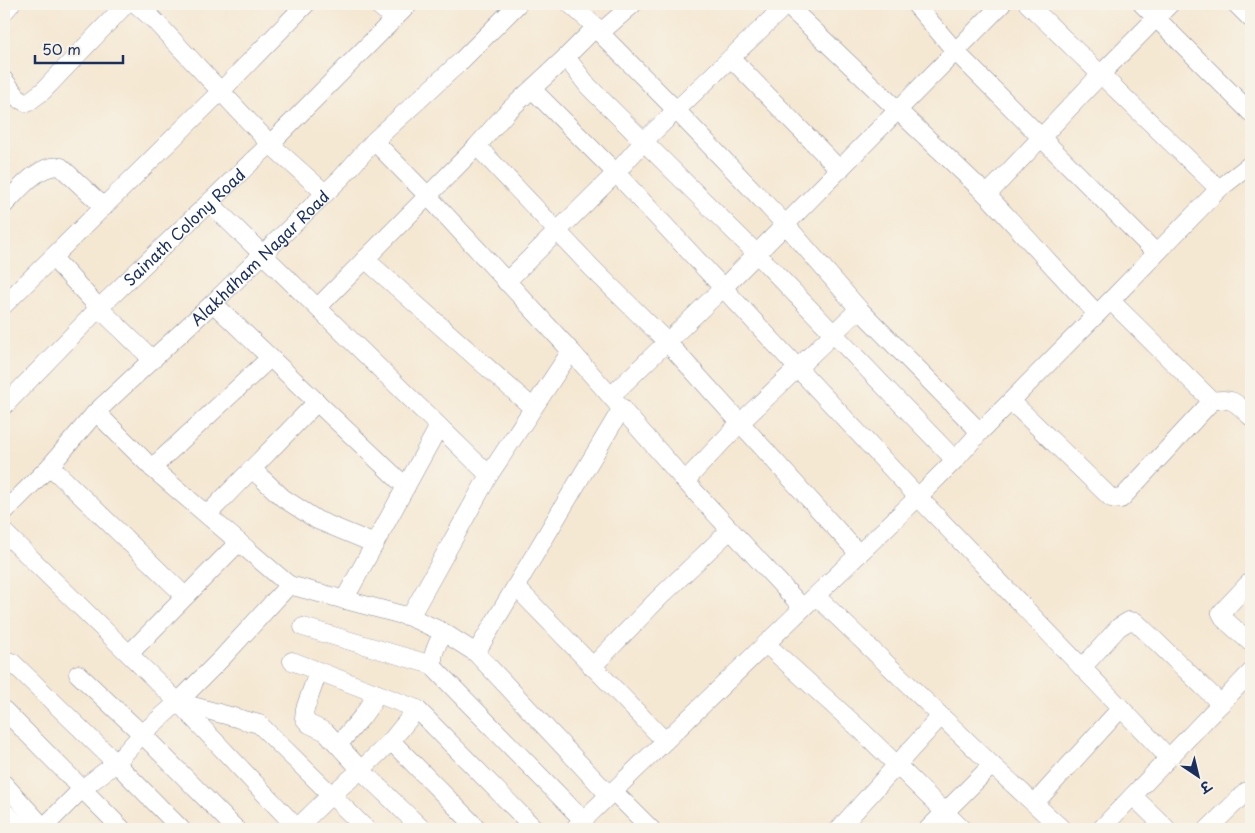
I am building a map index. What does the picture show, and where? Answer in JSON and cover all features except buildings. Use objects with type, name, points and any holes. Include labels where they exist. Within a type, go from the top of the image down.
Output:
[{"type":"street","points":[[4,12],[11,4]]},
{"type":"street","points":[[4,80],[19,99],[27,102],[32,100],[43,91],[126,4]]},
{"type":"street","points":[[136,4],[173,40],[270,144],[325,193]]},
{"type":"street","points":[[4,305],[221,91],[306,4]]},
{"type":"street","points":[[377,4],[394,19]]},
{"type":"street","name":"Sainath Colony Road","points":[[4,406],[99,308],[210,203],[409,4]]},
{"type":"street","name":"Alakhdham Nagar Road","points":[[4,512],[50,466],[96,412],[213,303],[342,176],[374,141],[460,62],[518,4]]},
{"type":"street","points":[[570,4],[676,110],[786,225],[859,309],[980,432]]},
{"type":"street","points":[[318,307],[477,146],[506,113],[566,57],[633,4]]},
{"type":"street","points":[[506,282],[616,173],[676,110],[787,4],[987,195],[1097,314]]},
{"type":"street","points":[[915,4],[956,52],[1156,253]]},
{"type":"street","points":[[476,653],[516,587],[616,402],[667,342],[786,225],[1002,4]]},
{"type":"street","points":[[1028,4],[1218,189]]},
{"type":"street","points":[[1142,4],[1251,113]]},
{"type":"street","points":[[987,195],[1100,74],[1170,4]]},
{"type":"street","points":[[1236,4],[1251,19]]},
{"type":"street","points":[[566,57],[588,86],[835,333],[955,460]]},
{"type":"street","points":[[731,58],[840,170]]},
{"type":"street","points":[[532,90],[616,173],[918,497],[1169,758]]},
{"type":"street","points":[[374,141],[427,195],[571,351],[684,481],[730,530],[809,602],[941,716],[992,766],[1062,829]]},
{"type":"street","points":[[477,146],[592,268],[667,342],[859,554]]},
{"type":"street","points":[[4,205],[33,175],[54,165],[61,167],[104,207]]},
{"type":"street","points":[[303,627],[432,664],[579,825],[918,497],[1218,189],[1250,168]]},
{"type":"street","points":[[210,203],[489,475]]},
{"type":"street","points":[[53,258],[99,308],[153,360]]},
{"type":"street","points":[[365,259],[533,408]]},
{"type":"street","points":[[1110,301],[1212,401]]},
{"type":"street","points":[[213,303],[406,487]]},
{"type":"street","points":[[684,481],[740,423],[859,309]]},
{"type":"street","points":[[410,618],[489,475],[571,351]]},
{"type":"street","points":[[152,468],[270,358]]},
{"type":"street","points":[[1011,400],[1111,498],[1121,499],[1212,401],[1232,400],[1251,417]]},
{"type":"street","points":[[207,515],[317,402]]},
{"type":"street","points":[[96,412],[152,468],[289,585],[410,618],[443,632],[476,653],[611,793],[651,829]]},
{"type":"street","points":[[344,600],[439,426]]},
{"type":"street","points":[[50,466],[185,596]]},
{"type":"street","points":[[252,469],[282,498],[316,520],[375,544]]},
{"type":"street","points":[[592,667],[659,598],[730,530]]},
{"type":"street","points":[[4,532],[178,702],[297,829],[331,795],[391,741],[417,709]]},
{"type":"street","points":[[129,654],[238,542]]},
{"type":"street","points":[[1251,581],[1221,613],[1225,620],[1251,644]]},
{"type":"street","points":[[7,795],[44,828],[82,789],[116,763],[142,734],[178,702],[222,658],[289,585]]},
{"type":"street","points":[[516,587],[666,741]]},
{"type":"street","points":[[1082,668],[1119,627],[1129,621],[1136,622],[1220,704]]},
{"type":"street","points":[[432,664],[432,658],[443,632]]},
{"type":"street","points":[[766,644],[863,732],[962,829]]},
{"type":"street","points":[[12,662],[181,829]]},
{"type":"street","points":[[292,662],[417,709],[535,829]]},
{"type":"street","points":[[318,672],[305,709],[304,718],[309,724],[326,732],[361,770],[422,829]]},
{"type":"street","points":[[1101,829],[1251,672]]},
{"type":"street","points":[[78,674],[142,734],[236,829]]},
{"type":"street","points":[[338,744],[362,717],[378,694]]},
{"type":"street","points":[[178,702],[259,724],[366,829]]},
{"type":"street","points":[[1035,803],[1121,708]]},
{"type":"street","points":[[4,710],[122,829]]},
{"type":"street","points":[[839,829],[941,716]]},
{"type":"street","points":[[391,741],[478,829]]},
{"type":"street","points":[[928,829],[992,766]]},
{"type":"street","points":[[1208,829],[1250,791]]},
{"type":"street","points":[[1133,796],[1167,829]]},
{"type":"street","points":[[4,812],[22,829]]}]
